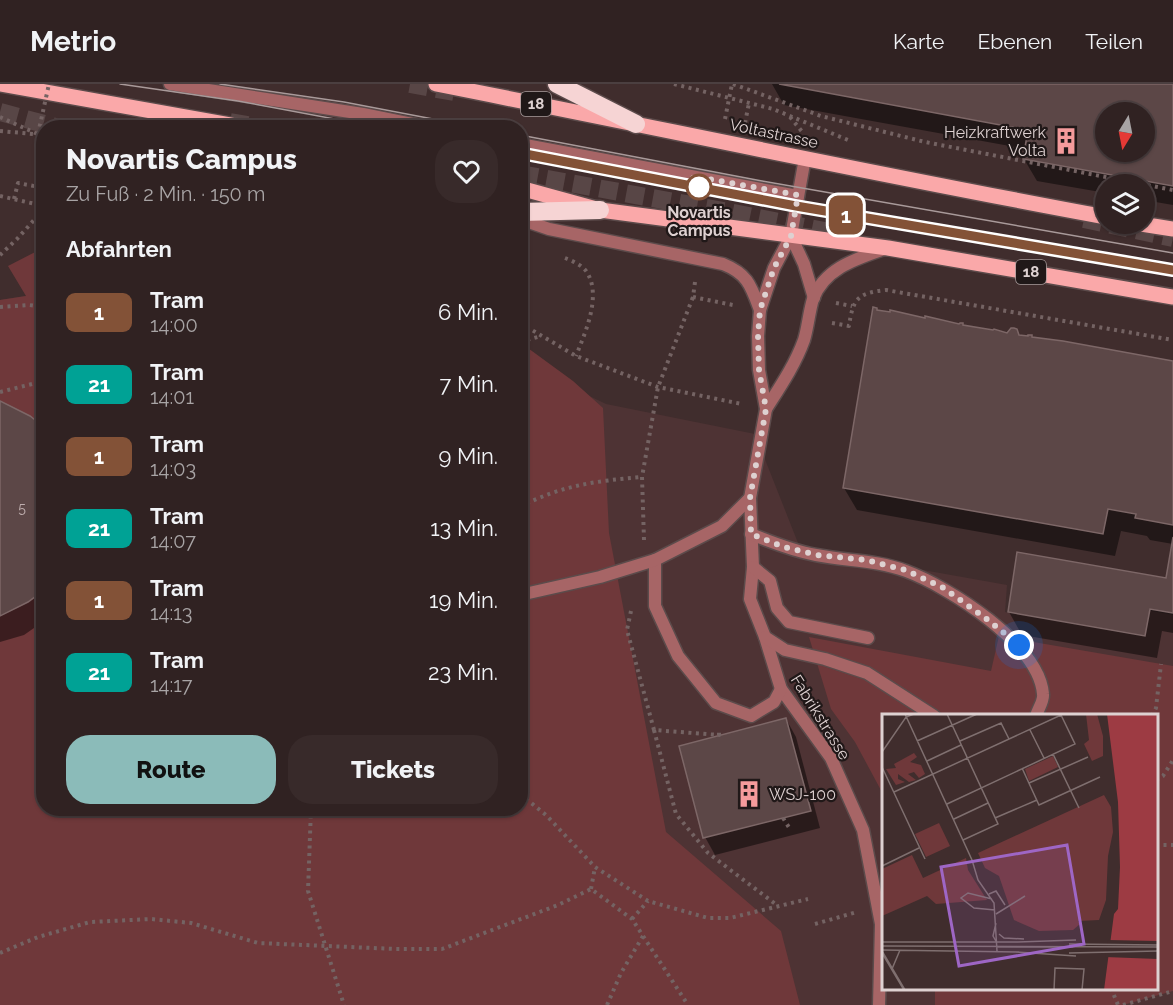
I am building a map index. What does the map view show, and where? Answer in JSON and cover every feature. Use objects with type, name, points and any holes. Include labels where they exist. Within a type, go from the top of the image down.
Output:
[{"type":"highway","points":[[557,84],[636,124]]},
{"type":"highway","points":[[528,212],[600,210]]},
{"type":"main road","points":[[1,84],[48,88],[213,120]]},
{"type":"main road","name":"Voltastrasse","points":[[436,84],[930,185],[1095,215]]},
{"type":"main road","name":"18","points":[[528,190],[600,210],[888,248],[1173,297]]},
{"type":"main road","points":[[1155,226],[1173,229]]},
{"type":"lane","points":[[170,84],[387,120]]},
{"type":"lane","points":[[528,145],[798,195]]},
{"type":"lane","name":"Fabrikstrasse","points":[[805,158],[791,236],[774,268],[760,310],[759,370],[766,409],[750,498],[753,567],[750,599],[781,688],[831,758],[863,830],[881,924],[879,1005]]},
{"type":"lane","points":[[528,222],[549,229],[723,264],[743,275],[752,287],[760,310]]},
{"type":"lane","name":"Fabrikstrasse","points":[[791,236],[804,264],[814,298]]},
{"type":"lane","name":"Fabrikstrasse","points":[[766,409],[787,377],[804,340],[814,298],[825,280],[836,269],[850,261],[888,248]]},
{"type":"lane","points":[[528,593],[600,577],[655,560],[722,526],[750,498]]},
{"type":"lane","points":[[751,534],[784,547],[817,555],[866,560],[905,570],[942,587],[1019,645],[1035,669],[1044,696],[1037,714]]},
{"type":"lane","points":[[655,560],[655,606],[678,656],[716,704],[751,716],[774,702],[781,688]]},
{"type":"lane","points":[[753,567],[770,581],[777,608],[789,622],[868,638]]},
{"type":"lane","points":[[765,637],[785,650],[825,659],[867,673],[931,714]]},
{"type":"path","points":[[674,84],[749,103]]},
{"type":"path","points":[[730,98],[733,84],[821,116],[925,142],[1173,190]]},
{"type":"path","points":[[41,120],[48,88]]},
{"type":"path","points":[[0,117],[36,133]]},
{"type":"path","points":[[0,130],[36,134]]},
{"type":"path","points":[[14,200],[18,183],[36,186]]},
{"type":"path","points":[[0,196],[36,205]]},
{"type":"path","points":[[0,255],[17,240],[36,217]]},
{"type":"path","points":[[559,256],[580,265],[588,273],[592,288],[592,303],[586,329],[576,356]]},
{"type":"path","points":[[809,320],[849,326],[852,306],[859,298],[870,292],[886,290],[1173,340]]},
{"type":"path","points":[[658,387],[693,297]]},
{"type":"path","points":[[0,307],[29,304],[36,306]]},
{"type":"path","points":[[528,327],[576,356],[658,387],[766,409]]},
{"type":"path","points":[[528,339],[542,335]]},
{"type":"path","points":[[0,392],[36,383]]},
{"type":"path","points":[[528,503],[544,495],[590,482],[642,477]]},
{"type":"path","points":[[1153,714],[1161,664]]},
{"type":"path","points":[[654,730],[676,814],[708,853],[778,906]]},
{"type":"path","points":[[1158,779],[1163,776],[1173,760]]},
{"type":"path","points":[[528,800],[546,815],[595,867],[648,901],[708,918],[730,918],[808,899]]},
{"type":"path","points":[[311,816],[308,891],[344,1005]]},
{"type":"path","points":[[783,818],[790,829]]},
{"type":"path","points":[[591,889],[595,867]]},
{"type":"path","points":[[0,953],[38,937],[90,922],[151,919],[191,923],[258,943],[442,950],[558,905],[591,889]]},
{"type":"path","points":[[591,889],[632,919],[688,1005]]},
{"type":"path","points":[[632,919],[648,901]]},
{"type":"path","points":[[815,924],[877,906]]},
{"type":"path","points":[[607,1005],[621,973],[643,936]]},
{"type":"path","points":[[1112,990],[1118,1005]]},
{"type":"path","points":[[1123,1005],[1173,992]]},
{"type":"shaded area","points":[[36,252],[36,816],[528,816],[528,348],[573,381],[603,408],[609,533],[666,832],[781,931],[800,1005],[0,1005],[0,300],[26,296],[8,266]]},
{"type":"shaded area","points":[[36,294],[36,816],[528,816],[528,366],[606,404],[755,434],[800,548],[1007,585],[1005,612],[1141,636],[1146,610],[1173,615],[1173,1005],[0,1005],[0,300]]},
{"type":"shaded area","points":[[999,636],[1173,666],[1173,991],[1123,1005],[935,1005],[935,990],[1158,990],[1158,714],[882,714],[882,792],[855,742],[831,709],[809,637],[991,671]]},
{"type":"building","name":"Heizkraftwerk Volta","points":[[779,84],[1173,84],[1173,186],[1155,183],[1155,174],[1106,174],[1023,159],[1028,130]]},
{"type":"building","points":[[873,307],[877,310],[890,312],[890,310],[925,318],[925,316],[1007,333],[1014,328],[1017,329],[1019,335],[1032,335],[1032,337],[1173,361],[1173,525],[1135,518],[1136,514],[1108,509],[1103,534],[843,488]]},
{"type":"building","points":[[0,401],[36,421],[36,596],[0,616]]},
{"type":"building","points":[[1173,537],[1173,613],[1150,609],[1145,636],[1008,612],[1017,552],[1166,578]]},
{"type":"building","name":"WSJ-100","points":[[786,718],[811,811],[703,838],[679,746]]},
{"type":"tunnel","points":[[410,84],[454,92]]},
{"type":"tunnel","points":[[0,112],[36,122]]},
{"type":"tunnel","points":[[528,175],[864,239]]},
{"type":"tunnel","points":[[1084,219],[1173,238]]},
{"type":"tram line","points":[[120,84],[238,101],[340,120]]},
{"type":"tram line","points":[[220,84],[344,102],[438,120]]},
{"type":"tram line","points":[[528,137],[762,181],[1173,253]]},
{"type":"tram line","points":[[528,155],[796,206],[1173,270]]},
{"type":"tram line","name":"1","points":[[528,155],[796,206],[1173,270]]},
{"type":"place","name":"Heizkraftwerk Volta","points":[[1066,141]]},
{"type":"place","name":"Novartis Campus","points":[[699,187]]},
{"type":"place","name":"WSJ-100","points":[[749,794]]},
{"type":"route","points":[[699,187],[692,176],[798,195],[791,236],[774,268],[760,310],[759,370],[766,409],[750,498],[751,534],[784,547],[817,555],[866,560],[905,570],[942,587],[1019,645]]}]
